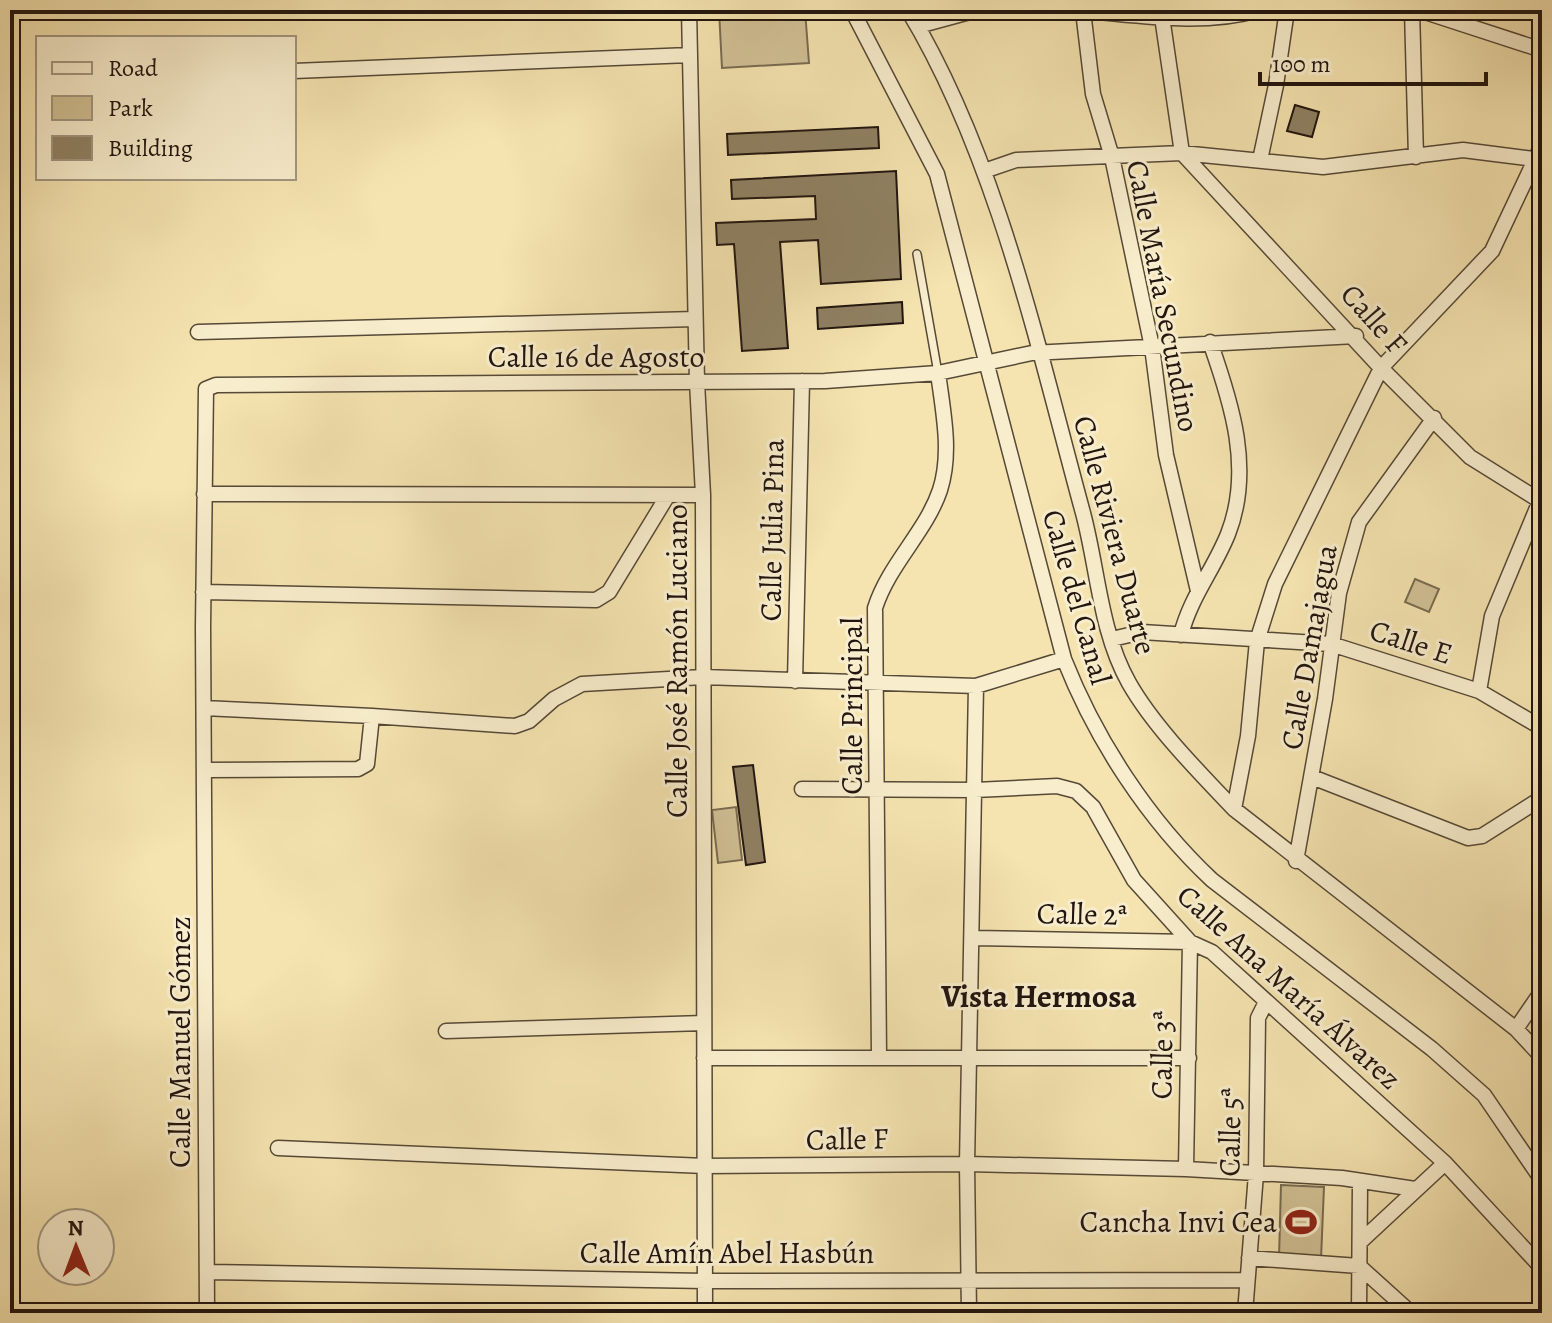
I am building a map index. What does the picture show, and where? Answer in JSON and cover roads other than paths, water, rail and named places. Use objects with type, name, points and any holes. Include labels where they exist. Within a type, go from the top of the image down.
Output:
[{"type":"street","name":"Calle José Ramón Luciano","points":[[689,10],[695,319],[703,495],[705,1313]]},
{"type":"street","name":"Calle del Canal","points":[[852,10],[937,174],[990,363],[1064,659],[1083,707],[1182,852],[1212,880],[1432,1049],[1484,1095],[1542,1180]]},
{"type":"street","name":"Calle Riviera Duarte","points":[[908,10],[984,171],[1085,519],[1112,639],[1128,682],[1234,809],[1296,861],[1516,1029],[1542,1057]]},
{"type":"street","points":[[918,26],[977,10]]},
{"type":"street","points":[[1073,10],[1231,18],[1258,10]]},
{"type":"street","points":[[1260,160],[1276,85],[1287,10]]},
{"type":"street","points":[[1412,10],[1416,157]]},
{"type":"street","points":[[1419,10],[1454,15],[1542,50]]},
{"type":"street","name":"Calle María Secundino","points":[[1083,11],[1093,94],[1112,157],[1152,347],[1166,455],[1198,591]]},
{"type":"street","points":[[1161,13],[1182,153]]},
{"type":"street","points":[[296,71],[690,55]]},
{"type":"street","points":[[1234,809],[1248,736],[1257,641],[1275,584],[1381,368],[1492,251],[1539,164],[1542,145]]},
{"type":"street","points":[[984,171],[1016,160],[1182,153],[1323,167],[1463,150],[1539,164]]},
{"type":"street","name":"Calle F","points":[[1182,153],[1356,336],[1381,368],[1470,457],[1541,499]]},
{"type":"street","points":[[198,332],[695,319]]},
{"type":"street","name":"Calle 16 de Agosto","points":[[206,389],[216,385],[802,381],[938,373],[1036,353],[1356,336]]},
{"type":"street","points":[[1181,635],[1187,611],[1228,535],[1241,485],[1232,405],[1210,342]]},
{"type":"street","name":"Calle Principal","points":[[879,1056],[875,608],[883,583],[940,491],[945,463],[945,424],[938,373]]},
{"type":"street","name":"Calle Julia Pina","points":[[795,681],[802,381]]},
{"type":"street","name":"Calle Manuel Gómez","points":[[206,389],[203,592],[207,1313]]},
{"type":"street","name":"Calle Damajagua","points":[[1296,861],[1312,777],[1339,593],[1359,522],[1434,418]]},
{"type":"street","points":[[204,494],[703,495]]},
{"type":"street","points":[[203,592],[596,600],[609,592],[668,495]]},
{"type":"street","points":[[1479,691],[1492,616],[1541,499]]},
{"type":"street","name":"Calle E","points":[[1112,639],[1142,632],[1331,644],[1479,691],[1542,728]]},
{"type":"street","points":[[204,708],[515,726],[529,721],[554,699],[582,684],[703,677],[976,686],[1064,659]]},
{"type":"street","points":[[969,1313],[967,1164],[976,686]]},
{"type":"street","points":[[206,770],[358,769],[367,764],[372,716]]},
{"type":"street","points":[[1312,777],[1468,838],[1482,836],[1542,798]]},
{"type":"street","name":"Calle Ana María Álvarez","points":[[802,789],[975,790],[1057,786],[1076,791],[1093,807],[1134,880],[1190,942],[1212,952],[1445,1163],[1542,1268]]},
{"type":"street","name":"Calle 2ª","points":[[973,938],[1190,942]]},
{"type":"street","name":"Calle 3ª","points":[[1186,1169],[1190,942]]},
{"type":"street","points":[[1516,1029],[1542,991]]},
{"type":"street","name":"Calle 5ª","points":[[1245,1313],[1256,1174],[1258,1018],[1266,1002]]},
{"type":"street","points":[[446,1031],[704,1023]]},
{"type":"street","points":[[704,1058],[1189,1058]]},
{"type":"street","name":"Calle F","points":[[278,1148],[705,1166],[967,1164],[1186,1169],[1342,1178],[1415,1189]]},
{"type":"street","points":[[1360,1242],[1445,1163]]},
{"type":"street","points":[[1359,1313],[1360,1183]]},
{"type":"street","points":[[1249,1258],[1359,1266],[1411,1313]]},
{"type":"street","name":"Calle Amín Abel Hasbún","points":[[208,1272],[705,1281],[1246,1280]]},
{"type":"lane","points":[[917,254],[938,373]]},
{"type":"place","name":"Cancha Invi Cea","points":[[1301,1222]]},
{"type":"district","name":"Vista Hermosa","points":[[1039,996]]}]
